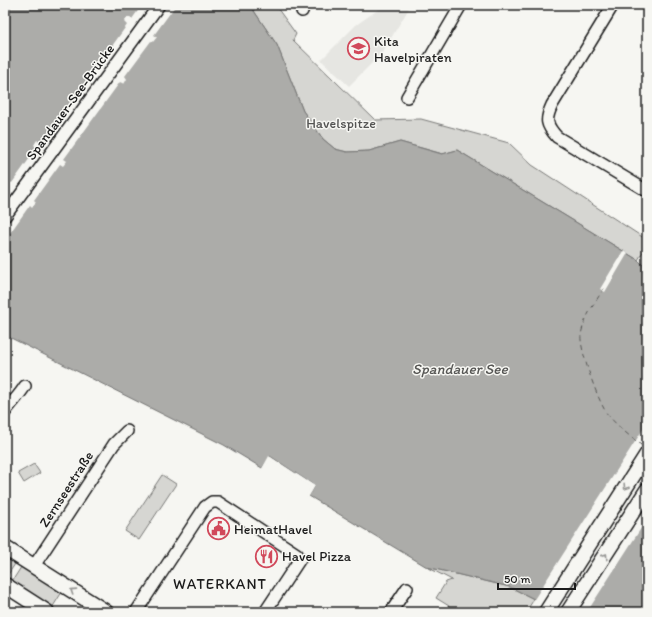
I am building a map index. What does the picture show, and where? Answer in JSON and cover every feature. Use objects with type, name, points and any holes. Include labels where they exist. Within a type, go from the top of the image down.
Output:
[{"type":"main road","points":[[546,612],[647,454]]},
{"type":"main road","points":[[568,612],[647,490]]},
{"type":"main road","points":[[5,548],[106,612]]},
{"type":"main road","points":[[5,585],[47,612]]},
{"type":"street","name":"Spandauer-See-Brücke","points":[[5,216],[159,5]]},
{"type":"street","points":[[407,97],[461,5]]},
{"type":"street","points":[[613,5],[552,105],[547,121],[548,126],[557,137],[647,191]]},
{"type":"street","points":[[5,412],[18,398],[25,386]]},
{"type":"street","name":"Zernseestraße","points":[[34,566],[114,444],[127,431]]},
{"type":"street","points":[[136,612],[205,507],[212,502],[218,502],[297,554],[300,559],[265,612]]},
{"type":"street","points":[[391,612],[408,588]]},
{"type":"shaded area","name":"Kita Havelpiraten","points":[[385,5],[411,5],[382,53],[349,86],[321,60],[356,25]]},
{"type":"green space","name":"Havelspitze","points":[[250,5],[275,5],[296,34],[293,40],[375,120],[421,119],[509,143],[532,165],[647,240],[647,245],[638,260],[457,150],[443,154],[400,142],[369,151],[347,152],[335,149],[323,139],[303,111],[277,45]]},
{"type":"green space","points":[[34,464],[40,473],[24,483],[18,473]]},
{"type":"green space","points":[[162,475],[176,484],[139,540],[125,531]]},
{"type":"green space","points":[[5,554],[17,561],[5,579]]},
{"type":"green space","points":[[23,564],[60,588],[62,592],[52,608],[11,583]]},
{"type":"green space","points":[[427,567],[510,587],[534,599],[526,612],[445,612],[449,606],[436,598],[446,582],[452,580]]},
{"type":"water","name":"Spandauer See","points":[[5,5],[250,5],[277,45],[303,111],[323,139],[335,149],[347,152],[369,151],[400,142],[442,154],[457,150],[638,260],[647,269],[647,612],[547,612],[534,599],[510,587],[427,567],[309,496],[315,486],[270,456],[262,468],[224,445],[5,335]]},
{"type":"pier","points":[[142,5],[176,5],[154,35],[157,37],[153,42],[151,41],[125,76],[127,79],[124,84],[120,82],[64,159],[67,161],[63,166],[60,164],[34,200],[36,202],[32,207],[30,205],[5,240],[5,193],[8,189],[5,185],[8,181],[12,183],[37,148],[34,145],[37,140],[41,143],[97,66],[94,63],[99,58],[102,60],[127,25],[124,22],[128,17],[132,19]]},
{"type":"pier","points":[[623,251],[628,253],[605,292],[600,289]]},
{"type":"pier","points":[[647,423],[647,519],[587,612],[545,612],[533,601]]},
{"type":"pier","points":[[269,456],[315,486],[308,498],[307,495],[312,487],[270,459],[261,470]]},
{"type":"ferry route","points":[[604,288],[590,310],[582,328],[581,342],[586,364],[595,389],[608,415],[621,429],[645,448]]},
{"type":"place","name":"Kita Havelpiraten","points":[[358,49]]},
{"type":"place","name":"HeimatHavel","points":[[218,529]]},
{"type":"place","name":"Havel Pizza","points":[[267,556]]},
{"type":"district","name":"WATERKANT","points":[[220,584]]}]
